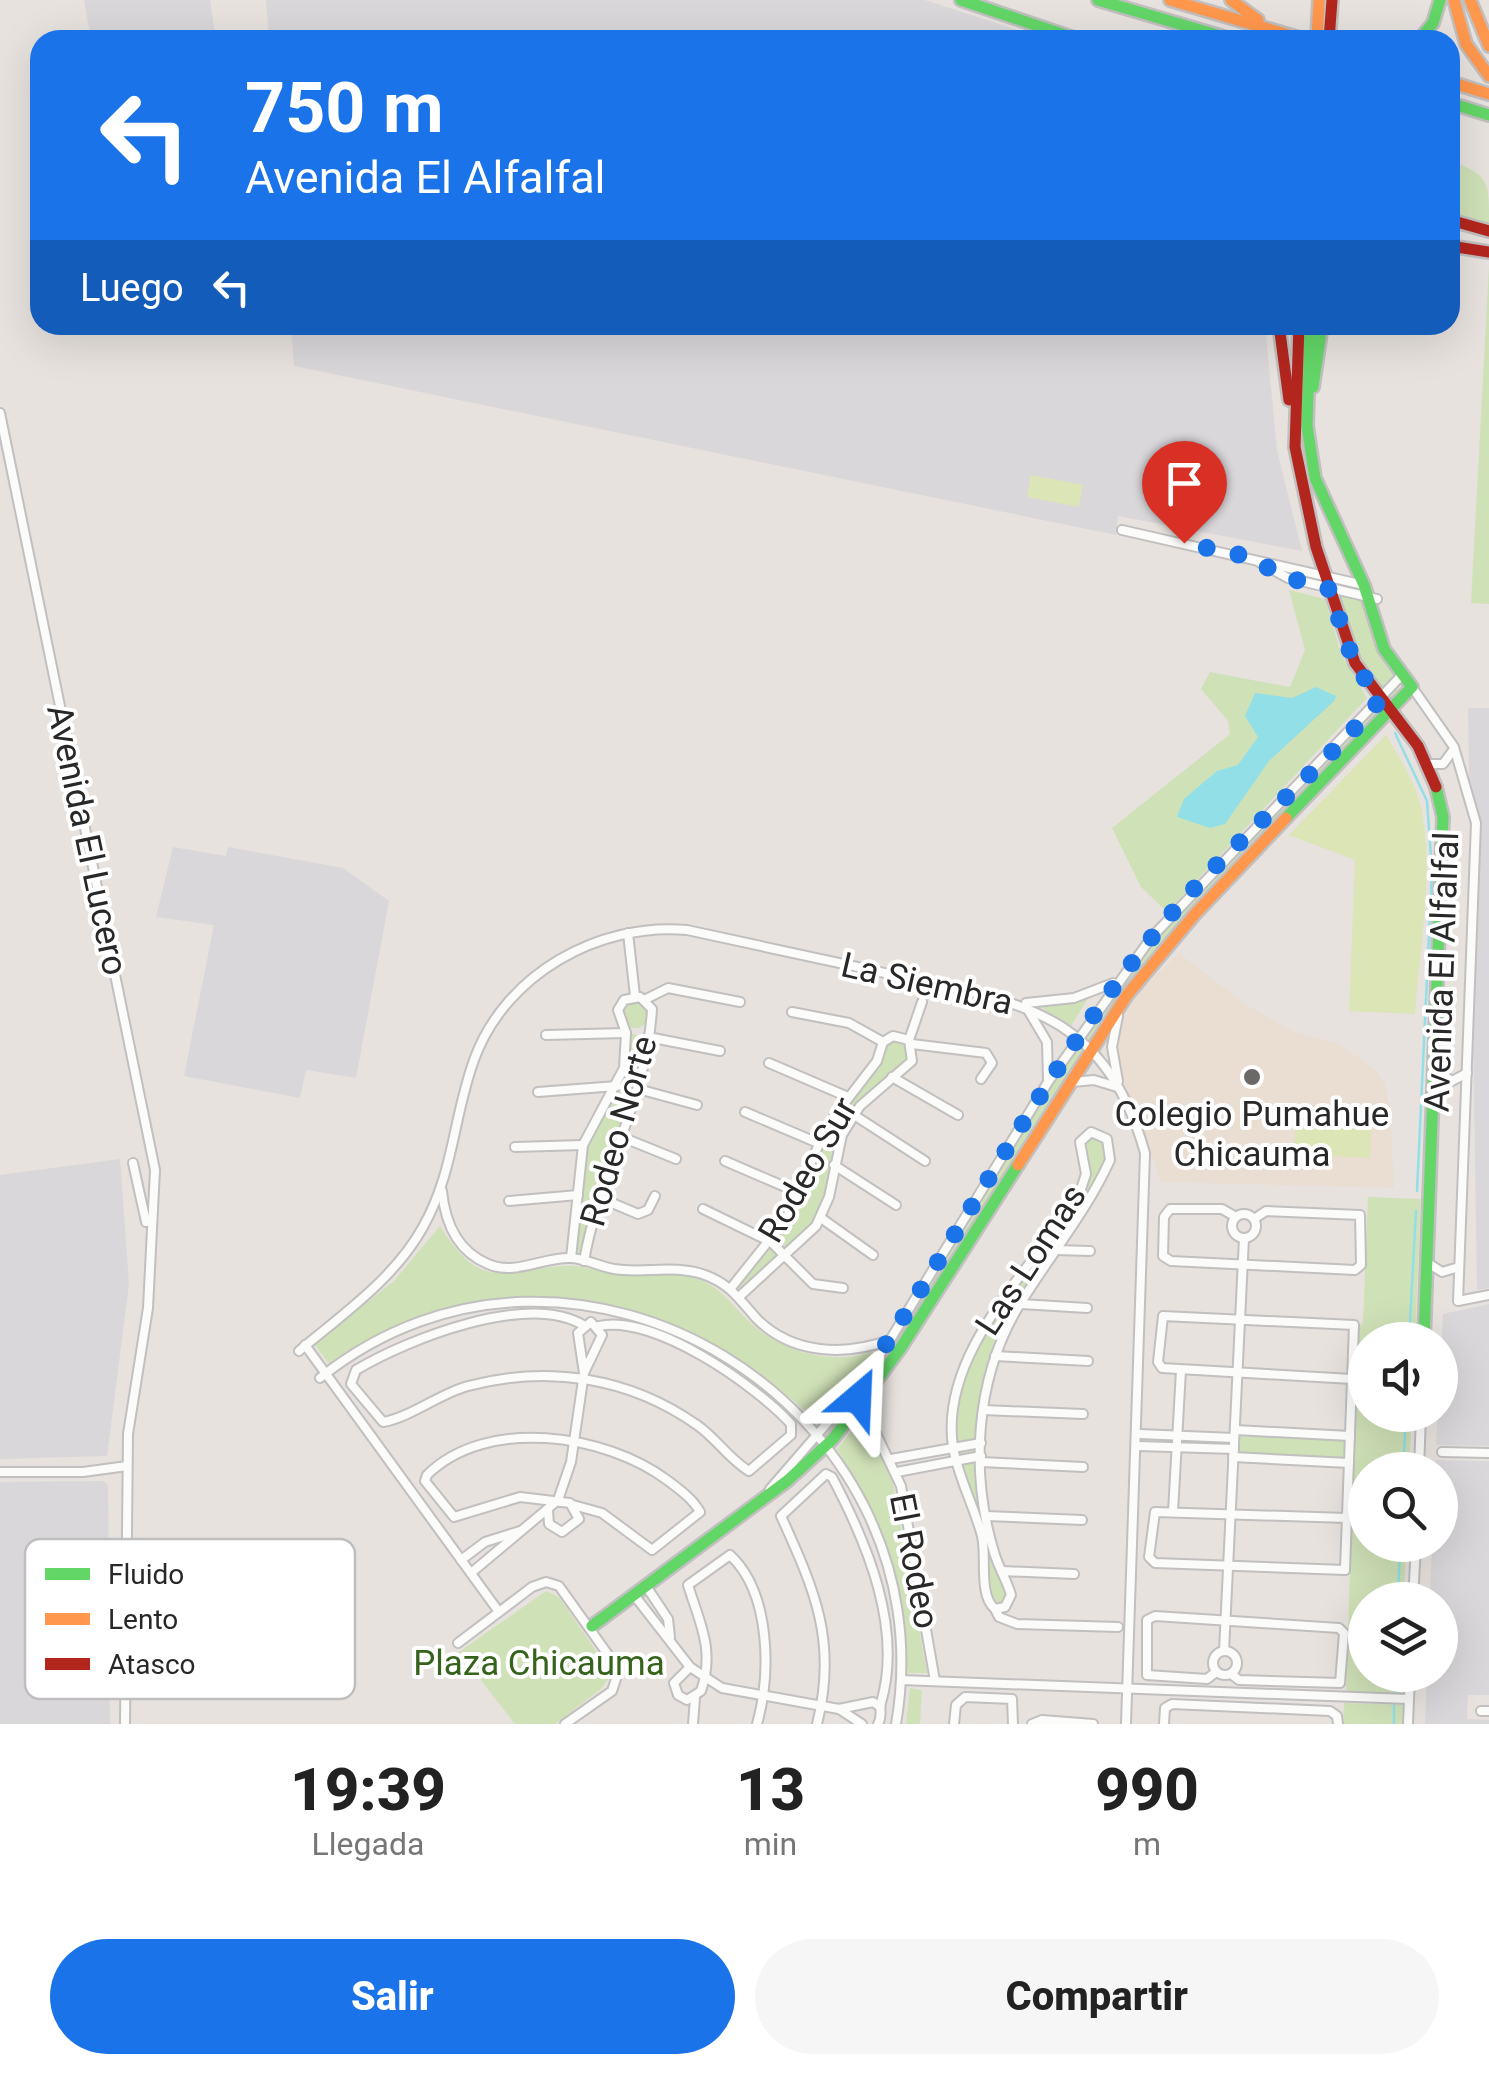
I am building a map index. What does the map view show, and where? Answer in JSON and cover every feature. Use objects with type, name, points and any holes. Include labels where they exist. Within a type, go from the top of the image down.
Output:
[{"type":"main road","points":[[961,0],[1050,30]]},
{"type":"main road","points":[[1098,0],[1200,30]]},
{"type":"main road","points":[[1170,0],[1274,30]]},
{"type":"main road","points":[[1230,0],[1279,30]]},
{"type":"main road","points":[[1427,30],[1440,0]]},
{"type":"main road","points":[[1454,0],[1466,44],[1489,76]]},
{"type":"main road","points":[[1470,0],[1489,46]]},
{"type":"main road","points":[[1320,30],[1327,3]]},
{"type":"main road","points":[[1327,3],[1328,30]]},
{"type":"main road","points":[[1460,85],[1489,94]]},
{"type":"main road","points":[[1460,107],[1485,115]]},
{"type":"main road","points":[[1460,223],[1489,231]]},
{"type":"main road","points":[[1460,248],[1489,252]]},
{"type":"main road","points":[[1280,335],[1300,428]]},
{"type":"main road","name":"Avenida El Alfalfal","points":[[1299,335],[1302,496],[1329,589],[1354,663],[1427,764],[1441,806],[1445,842],[1425,1322]]},
{"type":"main road","name":"Avenida El Alfalfal","points":[[1309,335],[1300,428],[1322,502],[1369,593],[1384,649],[1412,687]]},
{"type":"main road","points":[[1300,428],[1320,335]]},
{"type":"main road","points":[[592,1626],[828,1445],[863,1404],[1122,1001],[1195,914],[1412,687]]},
{"type":"street","name":"Avenida El Lucero","points":[[0,414],[3,445],[153,1158],[148,1308],[131,1404],[126,1539]]},
{"type":"street","points":[[1122,530],[1325,574],[1369,593]]},
{"type":"street","points":[[1250,557],[1282,576],[1329,589],[1369,593]]},
{"type":"street","points":[[764,1496],[854,1392],[1048,1082],[1151,938],[1402,674]]},
{"type":"street","name":"Avenida El Alfalfal","points":[[1412,687],[1454,747],[1471,795],[1477,840],[1458,1302],[1489,1295]]},
{"type":"street","points":[[1427,764],[1446,762],[1454,747]]},
{"type":"street","points":[[1276,810],[1284,812],[1287,820]]},
{"type":"street","points":[[1184,901],[1185,911],[1195,914]]},
{"type":"street","name":"La Siembra","points":[[323,1376],[302,1348],[390,1272],[424,1226],[442,1189],[471,1069],[498,1014],[548,966],[578,949],[628,932],[687,930],[1022,1003],[1077,1038],[1120,1090],[1138,1127],[1147,1180],[1126,1724]]},
{"type":"street","points":[[628,932],[634,996]]},
{"type":"street","points":[[1151,938],[1163,950]]},
{"type":"street","points":[[1048,1082],[1045,1036],[1022,1003],[1074,998],[1118,981]]},
{"type":"street","points":[[646,999],[668,988],[740,1002]]},
{"type":"street","name":"Rodeo Norte","points":[[571,1258],[583,1145],[624,1068],[626,1033],[618,1010],[624,1000],[634,996],[646,999],[652,1009],[642,1073],[624,1138],[594,1208],[584,1261]]},
{"type":"street","points":[[1120,1090],[1112,1042],[1122,1001]]},
{"type":"street","name":"Rodeo Sur","points":[[740,1296],[821,1218],[842,1135],[854,1115],[912,1060],[911,1042],[922,1002]]},
{"type":"street","points":[[792,1012],[849,1023],[884,1042],[893,1036],[986,1053],[992,1063],[981,1079]]},
{"type":"street","points":[[546,1035],[626,1033]]},
{"type":"street","points":[[648,1037],[720,1052]]},
{"type":"street","name":"Rodeo Sur","points":[[731,1288],[770,1242],[827,1126],[876,1061],[884,1042]]},
{"type":"street","points":[[769,1063],[848,1097]]},
{"type":"street","points":[[624,1068],[637,1066],[642,1073]]},
{"type":"street","points":[[1436,1070],[1452,1081],[1467,1073]]},
{"type":"street","points":[[892,1077],[958,1115]]},
{"type":"street","points":[[1065,1085],[1094,1080],[1120,1090]]},
{"type":"street","points":[[538,1092],[617,1086]]},
{"type":"street","points":[[638,1088],[697,1106]]},
{"type":"street","points":[[745,1112],[818,1143]]},
{"type":"street","points":[[854,1115],[925,1161]]},
{"type":"street","points":[[827,1126],[842,1135]]},
{"type":"street","name":"Las Lomas","points":[[1051,1248],[989,1324],[957,1388],[953,1448],[956,1460],[986,1538],[1002,1571],[1010,1598],[1004,1607],[995,1609],[986,1594],[986,1538],[986,1516],[981,1459],[983,1410],[995,1356],[1020,1304],[1051,1248],[1085,1181],[1081,1139],[1088,1133],[1100,1134],[1110,1143],[1110,1160],[1051,1248]]},
{"type":"street","points":[[624,1138],[676,1160]]},
{"type":"street","points":[[515,1147],[583,1145]]},
{"type":"street","name":"Avenida El Lucero","points":[[133,1162],[149,1237]]},
{"type":"street","points":[[725,1162],[797,1192]]},
{"type":"street","points":[[834,1165],[896,1205]]},
{"type":"street","points":[[442,1189],[447,1224],[474,1257],[486,1264],[510,1268],[571,1258],[614,1269],[686,1270],[731,1288],[756,1318],[796,1344],[839,1350],[868,1348],[890,1340]]},
{"type":"street","points":[[598,1198],[638,1214],[648,1210],[655,1196]]},
{"type":"street","points":[[509,1201],[578,1200],[594,1208]]},
{"type":"street","points":[[1244,1238],[1256,1230],[1254,1219],[1248,1214],[1236,1217],[1222,1209],[1172,1208],[1165,1215],[1163,1252],[1169,1261],[1355,1270],[1361,1266],[1360,1215],[1266,1211],[1254,1219]]},
{"type":"street","points":[[704,1210],[770,1242],[805,1279],[843,1288]]},
{"type":"street","points":[[1236,1217],[1234,1232],[1244,1238]]},
{"type":"street","points":[[821,1218],[873,1255]]},
{"type":"street","points":[[1224,1651],[1244,1238]]},
{"type":"street","points":[[1051,1248],[1090,1251]]},
{"type":"street","points":[[1427,1263],[1442,1272],[1459,1268]]},
{"type":"street","points":[[499,1612],[323,1376],[392,1336],[455,1314],[522,1304],[592,1308],[654,1322],[713,1347],[764,1381],[818,1433],[851,1479],[886,1562],[898,1622],[901,1680],[896,1724]]},
{"type":"street","points":[[1020,1304],[1088,1308]]},
{"type":"street","points":[[546,1315],[562,1315],[583,1325],[599,1326],[644,1332],[708,1360],[777,1409],[791,1424],[792,1433],[757,1469],[749,1471],[687,1418],[584,1375],[544,1375],[480,1384],[383,1422],[351,1384],[356,1370],[376,1358],[456,1328],[546,1315]]},
{"type":"street","points":[[1348,1325],[1163,1316],[1158,1364],[1182,1370],[1348,1379]]},
{"type":"street","points":[[989,1324],[1006,1334]]},
{"type":"street","points":[[583,1325],[578,1333],[584,1375]]},
{"type":"street","points":[[471,1573],[558,1500],[574,1440],[584,1375],[602,1335],[599,1326]]},
{"type":"street","points":[[995,1356],[1088,1360]]},
{"type":"street","points":[[1173,1512],[1182,1370]]},
{"type":"street","name":"El Rodeo","points":[[854,1392],[896,1472],[927,1615],[935,1681]]},
{"type":"street","points":[[983,1410],[1083,1414]]},
{"type":"street","points":[[1349,1452],[1350,1432]]},
{"type":"street","points":[[1138,1434],[1350,1436]]},
{"type":"street","points":[[534,1437],[574,1440],[650,1469],[684,1494],[700,1512],[652,1550],[610,1518],[558,1500],[520,1497],[454,1518],[425,1481],[443,1463],[495,1443],[534,1437]]},
{"type":"street","points":[[891,1458],[981,1443]]},
{"type":"street","points":[[1138,1446],[1348,1462]]},
{"type":"street","points":[[1458,1452],[1489,1453]]},
{"type":"street","points":[[896,1472],[981,1459],[1083,1466]]},
{"type":"street","points":[[0,1472],[83,1472],[127,1466]]},
{"type":"street","points":[[817,1724],[825,1665],[820,1607],[781,1516],[826,1474],[832,1478],[856,1524],[878,1589],[886,1664],[885,1695],[879,1706]]},
{"type":"street","points":[[1347,1518],[1152,1514],[1151,1561],[1345,1570],[1347,1518],[1348,1490]]},
{"type":"street","points":[[548,1510],[549,1524],[562,1532],[579,1519],[573,1505]]},
{"type":"street","points":[[986,1516],[1082,1520]]},
{"type":"street","points":[[462,1560],[486,1542],[529,1528]]},
{"type":"street","points":[[693,1724],[695,1698],[705,1679],[707,1640],[688,1586],[730,1555],[746,1578],[761,1621],[765,1652],[758,1724]]},
{"type":"street","points":[[1002,1571],[1074,1574]]},
{"type":"street","points":[[458,1643],[532,1587],[551,1583],[562,1588],[617,1661],[619,1674],[612,1691],[566,1724]]},
{"type":"street","points":[[646,1586],[668,1619],[670,1637]]},
{"type":"street","points":[[634,1594],[690,1667],[705,1679],[763,1698],[821,1707],[839,1709],[872,1702],[879,1706],[882,1716],[878,1724]]},
{"type":"street","points":[[995,1609],[999,1618],[1017,1624],[1118,1627]]},
{"type":"street","points":[[1154,1616],[1226,1620],[1339,1628],[1344,1633],[1340,1683],[1245,1680],[1216,1672],[1206,1679],[1148,1675],[1146,1622],[1154,1616]]},
{"type":"street","points":[[1216,1672],[1214,1657],[1224,1651]]},
{"type":"street","points":[[1224,1651],[1237,1660],[1231,1674]]},
{"type":"street","points":[[690,1667],[676,1679],[674,1689],[681,1698],[695,1698]]},
{"type":"street","points":[[901,1680],[1408,1699]]},
{"type":"street","points":[[1408,1724],[1409,1692]]},
{"type":"street","points":[[954,1724],[956,1705],[964,1698],[1012,1700],[1015,1724],[1042,1720],[1092,1724]]},
{"type":"street","name":"Avenida El Lucero","points":[[125,1699],[125,1724]]},
{"type":"street","points":[[1164,1724],[1165,1710],[1172,1704],[1330,1711],[1337,1716],[1338,1724]]},
{"type":"street","points":[[839,1709],[862,1724]]},
{"type":"street","points":[[579,1714],[586,1724]]},
{"type":"shaded area","points":[[84,0],[210,0],[214,30],[89,30]]},
{"type":"shaded area","points":[[266,0],[925,0],[1017,30],[268,30]]},
{"type":"shaded area","points":[[292,335],[1266,335],[1277,450],[1302,551],[1118,516],[1116,535],[294,366]]},
{"type":"shaded area","points":[[1468,708],[1489,708],[1489,1288],[1477,1290]]},
{"type":"shaded area","points":[[173,847],[226,856],[228,847],[343,868],[389,901],[356,1078],[306,1070],[300,1098],[184,1076],[214,925],[156,917]]},
{"type":"shaded area","name":"Colegio Pumahue Chicauma","points":[[1179,953],[1245,1004],[1292,1031],[1340,1045],[1376,1070],[1385,1084],[1391,1117],[1394,1188],[1161,1182],[1119,1067],[1119,1032],[1128,1003]]},
{"type":"shaded area","points":[[120,1159],[129,1284],[107,1456],[0,1459],[0,1175]]},
{"type":"shaded area","points":[[1489,1304],[1489,1446],[1436,1445],[1437,1432],[1458,1432],[1458,1322],[1443,1322],[1443,1314]]},
{"type":"shaded area","points":[[1458,1460],[1489,1461],[1489,1695],[1468,1695],[1467,1719],[1489,1720],[1489,1724],[1425,1724],[1426,1692],[1458,1692],[1458,1582],[1431,1582],[1431,1562],[1458,1562]]},
{"type":"shaded area","points":[[104,1481],[108,1485],[108,1539],[25,1539],[25,1699],[110,1699],[110,1724],[0,1724],[0,1482]]},
{"type":"green space","points":[[1460,165],[1473,170],[1484,182],[1489,223],[1460,215]]},
{"type":"green space","points":[[1489,266],[1489,604],[1471,603]]},
{"type":"green space","points":[[1031,475],[1083,485],[1079,507],[1027,497]]},
{"type":"green space","points":[[1289,590],[1325,599],[1341,653],[1367,698],[1167,912],[1141,887],[1112,828],[1230,734],[1228,721],[1201,689],[1210,672],[1290,687],[1305,650]]},
{"type":"green space","points":[[1337,595],[1363,601],[1376,645],[1400,682],[1399,694],[1183,921],[898,1347],[829,1442],[823,1432],[856,1393],[1049,1086],[1147,949],[1378,703]]},
{"type":"green space","points":[[1386,735],[1416,792],[1425,836],[1426,887],[1415,1014],[1349,1011],[1355,860],[1289,835]]},
{"type":"green space","points":[[1090,995],[1071,1026],[1039,1006]]},
{"type":"green space","points":[[635,1000],[645,1004],[649,1014],[645,1024],[635,1028],[625,1024],[621,1014],[625,1004]]},
{"type":"green space","points":[[630,1033],[640,1036],[631,1093],[594,1201],[581,1257],[573,1255],[586,1146],[622,1082]]},
{"type":"green space","points":[[894,1038],[908,1042],[911,1054],[906,1064],[858,1104],[840,1134],[819,1217],[740,1292],[734,1287],[788,1221],[829,1127]]},
{"type":"green space","points":[[1296,1111],[1372,1115],[1370,1158],[1294,1154]]},
{"type":"green space","points":[[1091,1133],[1103,1140],[1106,1164],[996,1347],[981,1398],[980,1497],[1008,1598],[996,1607],[955,1449],[953,1423],[958,1392],[984,1332],[1080,1198],[1087,1182],[1082,1141]]},
{"type":"green space","points":[[1368,1197],[1421,1199],[1416,1322],[1363,1322]]},
{"type":"green space","points":[[440,1226],[468,1261],[494,1273],[571,1266],[618,1274],[679,1274],[713,1287],[765,1334],[794,1349],[826,1357],[874,1351],[817,1422],[778,1387],[690,1333],[643,1315],[594,1303],[544,1299],[492,1302],[440,1313],[330,1365],[314,1344],[394,1281]]},
{"type":"green space","points":[[863,1417],[890,1467],[927,1673],[908,1673],[888,1556],[868,1505],[837,1449]]},
{"type":"green space","points":[[1355,1432],[1411,1432],[1410,1452],[1354,1452]]},
{"type":"green space","points":[[1238,1436],[1346,1440],[1345,1458],[1238,1453]]},
{"type":"green space","points":[[1350,1562],[1405,1562],[1405,1582],[1350,1582]]},
{"type":"green space","name":"Plaza Chicauma","points":[[546,1591],[559,1597],[612,1674],[601,1689],[555,1724],[515,1724],[459,1652]]},
{"type":"green space","points":[[910,1688],[922,1690],[920,1724],[906,1724]]},
{"type":"green space","points":[[1344,1703],[1403,1705],[1402,1724],[1343,1724]]},
{"type":"water","points":[[1316,687],[1336,696],[1334,701],[1269,761],[1225,824],[1210,828],[1177,817],[1184,799],[1217,771],[1238,765],[1258,737],[1245,716],[1255,693],[1292,698]]},
{"type":"waterway","points":[[1395,733],[1427,801],[1432,871],[1417,1191]]},
{"type":"waterway","points":[[1410,1322],[1416,1211]]},
{"type":"waterway","points":[[1404,1452],[1405,1432]]},
{"type":"waterway","points":[[1399,1562],[1399,1582]]},
{"type":"waterway","points":[[1394,1705],[1394,1724]]},
{"type":"traffic: fast","points":[[961,0],[1050,30]]},
{"type":"traffic: fast","points":[[1098,0],[1200,30]]},
{"type":"traffic: fast","points":[[1427,30],[1440,0]]},
{"type":"traffic: fast","points":[[1460,106],[1489,115]]},
{"type":"traffic: fast","points":[[1286,818],[1412,687],[1384,649],[1364,585],[1315,478],[1307,426],[1310,335]]},
{"type":"traffic: fast","points":[[1313,387],[1321,335]]},
{"type":"traffic: fast","points":[[1425,1322],[1443,817],[1436,787]]},
{"type":"traffic: fast","points":[[592,1626],[787,1481],[833,1439],[900,1349],[1018,1165]]},
{"type":"traffic: slow","points":[[1170,0],[1272,30]]},
{"type":"traffic: slow","points":[[1231,0],[1258,20]]},
{"type":"traffic: slow","points":[[1318,30],[1319,0]]},
{"type":"traffic: slow","points":[[1454,0],[1466,44],[1489,76]]},
{"type":"traffic: slow","points":[[1470,0],[1489,46]]},
{"type":"traffic: slow","points":[[1460,85],[1489,94]]},
{"type":"traffic: slow","points":[[1018,1165],[1127,995],[1195,914],[1286,818]]},
{"type":"traffic: jam","points":[[1330,30],[1332,0]]},
{"type":"traffic: jam","points":[[1460,223],[1489,231]]},
{"type":"traffic: jam","points":[[1460,248],[1489,252]]},
{"type":"traffic: jam","points":[[1280,335],[1289,400]]},
{"type":"traffic: jam","points":[[1299,335],[1295,447],[1316,547],[1355,663],[1418,746],[1436,787]]},
{"type":"place","name":"Colegio Pumahue Chicauma","points":[[1252,1077]]},
{"type":"route","points":[[858,1398],[854,1392],[1048,1082],[1115,985],[1167,919],[1380,700],[1354,663],[1329,589],[1282,576],[1250,557],[1184,543]]}]
